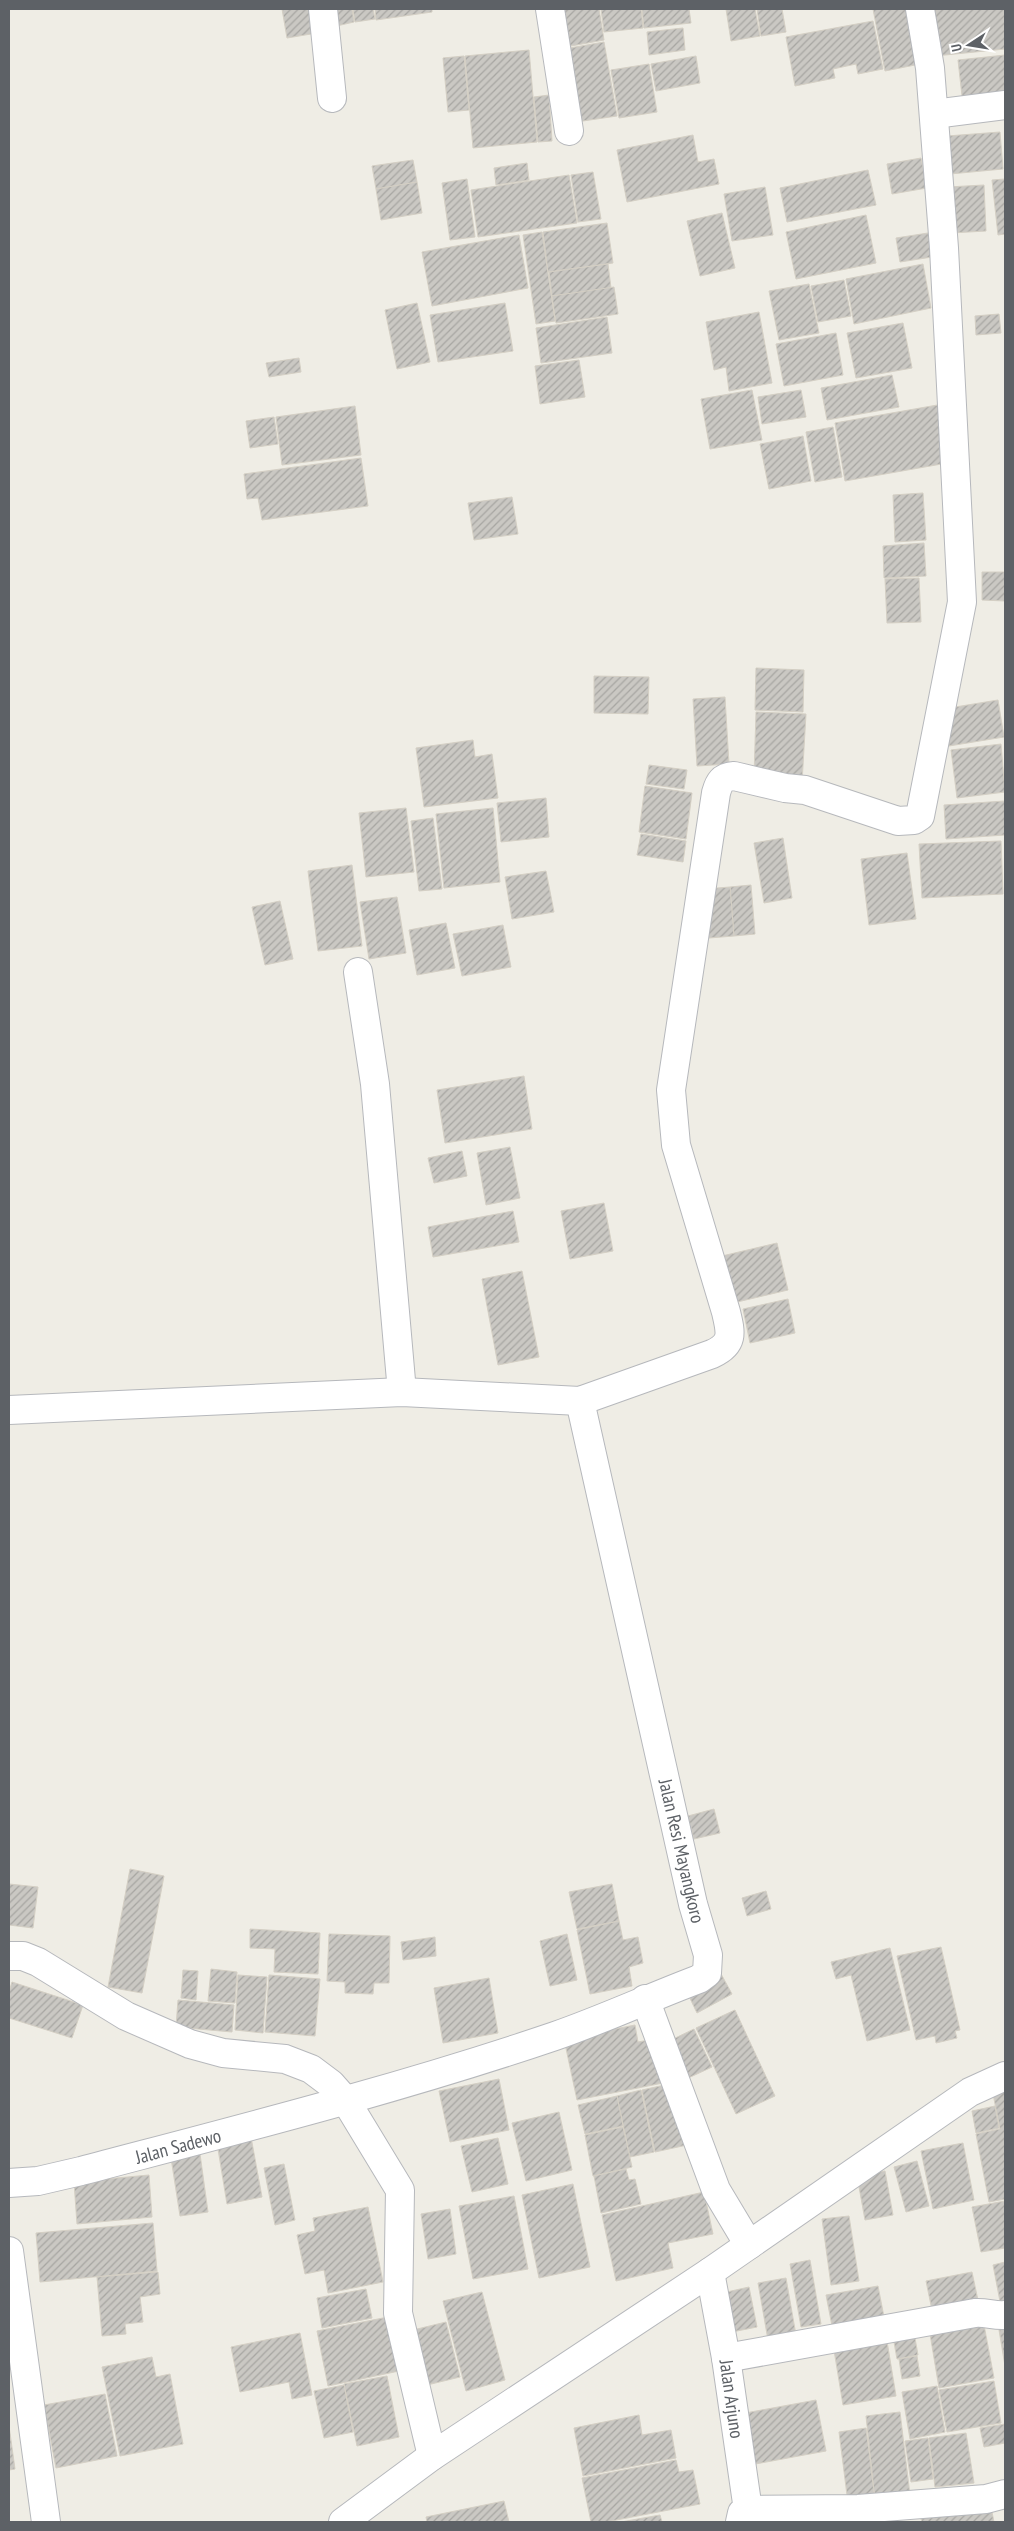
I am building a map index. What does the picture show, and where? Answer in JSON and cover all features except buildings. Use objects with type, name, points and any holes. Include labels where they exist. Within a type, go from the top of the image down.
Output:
[{"type":"street","points":[[324,9],[332,98]]},
{"type":"street","points":[[550,9],[569,131]]},
{"type":"street","points":[[9,1410],[402,1392],[580,1401],[712,1354],[722,1349],[729,1340],[730,1328],[726,1312],[676,1145],[671,1090],[706,844],[720,782],[726,777],[734,776],[785,788],[805,790],[898,821],[914,820],[920,816],[923,810],[962,602],[944,248],[930,68],[920,9]]},
{"type":"street","points":[[934,114],[1005,105]]},
{"type":"street","points":[[358,972],[375,1084],[402,1392]]},
{"type":"street","name":"Jalan Resi Mayangkoro","points":[[346,2101],[556,2036],[645,1998],[700,1979],[707,1973],[709,1968],[708,1955],[693,1904],[580,1401]]},
{"type":"street","points":[[9,1956],[23,1956],[38,1962],[126,2016],[190,2044],[222,2053],[285,2059],[311,2069],[331,2084],[346,2101],[400,2190],[398,2313],[432,2456]]},
{"type":"street","points":[[645,1998],[716,2190],[749,2245]]},
{"type":"street","points":[[343,2522],[432,2456],[710,2272],[970,2092],[1005,2076]]},
{"type":"street","name":"Jalan Sadewo","points":[[9,2183],[38,2180],[81,2171],[346,2101]]},
{"type":"street","points":[[9,2251],[46,2522]]},
{"type":"street","name":"Jalan Arjuno","points":[[710,2272],[726,2358],[744,2516]]},
{"type":"street","points":[[726,2358],[975,2313],[983,2312],[997,2316],[1005,2315]]},
{"type":"street","points":[[744,2516],[986,2499],[1005,2494]]}]
